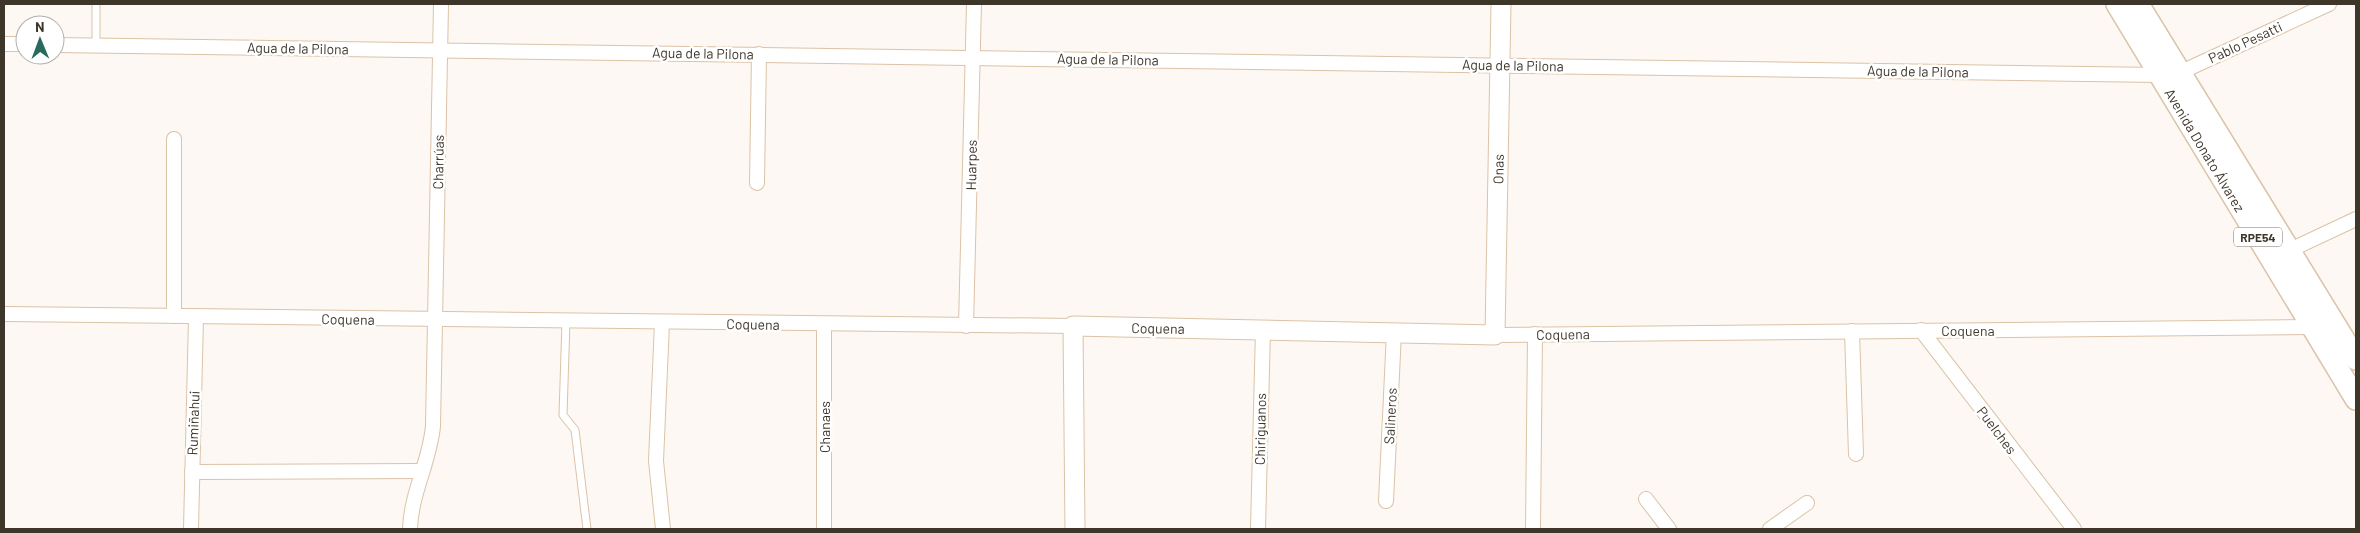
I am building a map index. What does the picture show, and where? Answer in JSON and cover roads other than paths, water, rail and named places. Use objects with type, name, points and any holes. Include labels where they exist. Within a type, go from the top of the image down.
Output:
[{"type":"main road","name":"Onas","points":[[1495,335],[1501,4]]},
{"type":"main road","name":"Avenida Donato Álvarez","points":[[2117,4],[2356,399]]},
{"type":"main road","name":"Avenida Donato Álvarez","points":[[2138,4],[2356,358]]},
{"type":"main road","name":"Coquena","points":[[1073,326],[1495,335]]},
{"type":"main road","points":[[1073,326],[1074,529]]},
{"type":"street","name":"Charrúas","points":[[410,529],[422,471],[432,437],[440,4]]},
{"type":"street","name":"Huarpes","points":[[966,326],[974,4]]},
{"type":"street","name":"Pablo Pesatti","points":[[2160,76],[2181,72],[2328,4]]},
{"type":"street","name":"Agua de la Pilona","points":[[65,45],[1501,64],[2160,76]]},
{"type":"street","points":[[757,183],[759,54]]},
{"type":"street","points":[[174,139],[174,316]]},
{"type":"street","points":[[2290,250],[2356,219]]},
{"type":"street","name":"Coquena","points":[[4,314],[824,325],[1073,326]]},
{"type":"street","name":"Rumiñahui","points":[[191,529],[196,317]]},
{"type":"street","points":[[662,323],[656,461],[663,529]]},
{"type":"street","name":"Chanaes","points":[[824,325],[824,529]]},
{"type":"street","name":"Coquena","points":[[1495,335],[2312,328]]},
{"type":"street","name":"Chiriguanos","points":[[1258,529],[1263,329]]},
{"type":"street","name":"Puelches","points":[[1921,330],[2074,529]]},
{"type":"street","points":[[1852,331],[1856,454]]},
{"type":"street","name":"Salineros","points":[[1386,501],[1394,332]]},
{"type":"street","points":[[1533,529],[1535,334]]},
{"type":"street","points":[[192,472],[422,471]]},
{"type":"street","points":[[1646,499],[1669,529]]},
{"type":"street","points":[[1770,529],[1807,503]]},
{"type":"lane","points":[[96,4],[96,45]]},
{"type":"lane","points":[[566,321],[563,415],[575,430],[587,529]]}]
